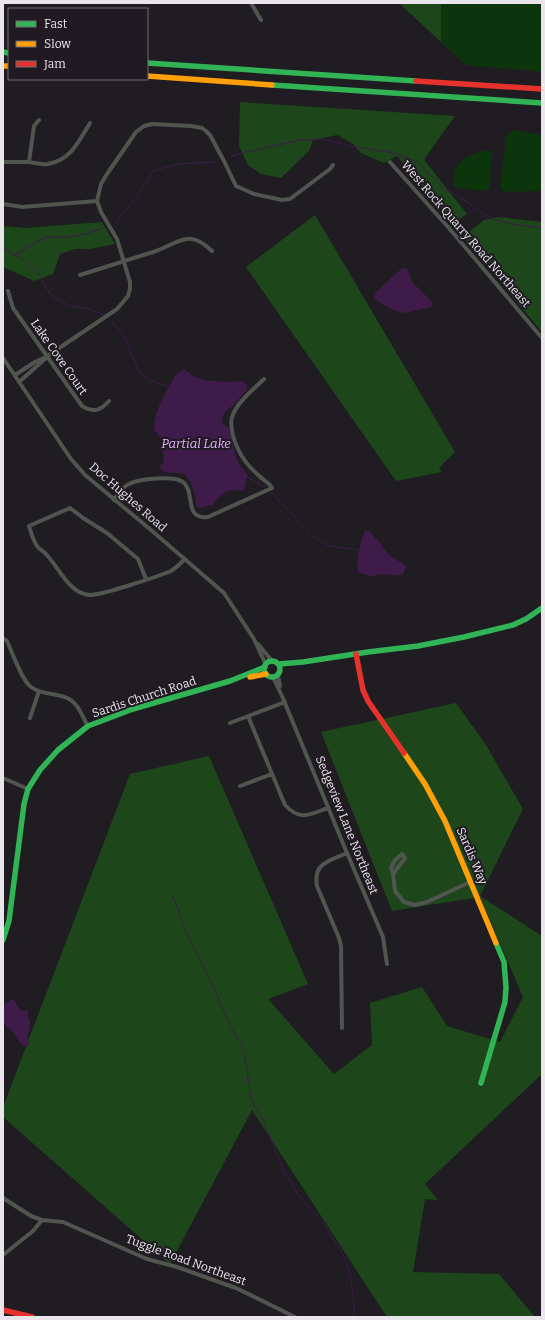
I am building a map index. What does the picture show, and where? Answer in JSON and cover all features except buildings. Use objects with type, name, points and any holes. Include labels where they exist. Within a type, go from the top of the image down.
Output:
[{"type":"main road","points":[[148,62],[542,89]]},
{"type":"main road","points":[[148,76],[542,103]]},
{"type":"main road","points":[[265,666],[266,674],[303,662],[418,646],[486,632],[513,625],[526,619],[542,608]]},
{"type":"main road","name":"Sardis Way","points":[[356,654],[363,690],[368,701],[426,784],[445,821],[504,962],[506,986],[505,1002],[481,1083]]},
{"type":"main road","points":[[272,661],[277,662],[278,671]]},
{"type":"main road","name":"Sardis Church Road","points":[[230,682],[257,671],[272,661]]},
{"type":"main road","name":"Sardis Church Road","points":[[3,940],[9,921],[24,804],[28,789],[40,770],[58,750],[88,726],[133,710],[230,682],[266,674]]},
{"type":"main road","points":[[3,1310],[32,1317]]},
{"type":"street","points":[[251,3],[261,20]]},
{"type":"street","points":[[29,162],[34,126],[39,120]]},
{"type":"street","points":[[3,162],[47,164],[58,161],[68,156],[75,148],[90,123]]},
{"type":"street","points":[[15,375],[46,357],[125,302],[130,289],[130,282],[117,239],[101,212],[97,201],[101,184],[107,174],[136,132],[144,126],[152,124],[202,128],[210,135],[236,186],[254,194],[274,199],[290,199],[330,169],[333,164]]},
{"type":"street","name":"West Rock Quarry Road Northeast","points":[[390,162],[542,338]]},
{"type":"street","points":[[3,204],[22,207],[97,201]]},
{"type":"street","points":[[80,275],[164,249],[182,239],[190,238],[199,240],[212,251]]},
{"type":"street","name":"Lake Cove Court","points":[[8,291],[14,308],[46,357],[82,406],[88,410],[99,410],[109,401]]},
{"type":"street","points":[[19,382],[46,357]]},
{"type":"street","name":"Doc Hughes Road","points":[[3,358],[71,459],[85,475],[224,593],[254,639],[272,661]]},
{"type":"street","points":[[114,500],[127,485],[137,481],[149,479],[173,479],[182,481],[186,486],[192,511],[197,516],[202,518],[208,517],[272,488],[270,484],[246,464],[239,452],[231,425],[232,417],[240,404],[264,379]]},
{"type":"street","points":[[146,579],[138,560],[107,533],[70,508],[28,526],[38,548],[46,554],[74,589],[89,595],[99,595],[146,579],[172,570],[185,559]]},
{"type":"street","points":[[3,638],[7,641],[23,677],[30,687],[39,691],[66,697],[76,704],[88,726]]},
{"type":"street","name":"Doc Hughes Road","points":[[254,639],[265,666]]},
{"type":"street","name":"Sedgeview Lane Northeast","points":[[278,671],[282,696],[346,853],[383,937],[387,964]]},
{"type":"street","points":[[30,718],[39,691]]},
{"type":"street","points":[[230,723],[285,702]]},
{"type":"street","points":[[248,716],[285,805],[291,811],[298,815],[304,816],[328,808]]},
{"type":"street","points":[[240,786],[272,774]]},
{"type":"street","points":[[3,778],[28,789]]},
{"type":"street","points":[[342,1028],[341,946],[317,886],[316,878],[318,870],[324,863],[346,853]]},
{"type":"street","points":[[393,874],[395,891],[404,902],[414,905],[427,902],[470,882]]},
{"type":"street","name":"Tuggle Road Northeast","points":[[3,1198],[31,1216],[42,1220],[63,1222],[147,1259],[177,1267],[236,1288],[295,1317]]},
{"type":"street","points":[[3,1255],[33,1231],[42,1220]]},
{"type":"green space","points":[[399,3],[441,3],[441,42]]},
{"type":"green space","points":[[441,3],[542,3],[542,72],[466,65],[441,42]]},
{"type":"green space","points":[[240,102],[455,116],[425,158],[425,161],[467,214],[453,224],[397,156],[384,163],[361,153],[352,143],[337,135],[313,140],[309,151],[281,178],[261,174],[248,165],[239,146]]},
{"type":"green space","points":[[514,130],[542,135],[542,191],[504,192],[500,187],[506,137]]},
{"type":"green space","points":[[486,150],[492,152],[490,187],[485,191],[453,187],[454,173],[460,162],[476,153]]},
{"type":"green space","points":[[315,215],[455,452],[439,468],[442,472],[396,481],[246,267]]},
{"type":"green space","points":[[498,217],[542,222],[541,331],[463,237],[484,220]]},
{"type":"green space","points":[[102,222],[115,244],[90,249],[75,249],[60,254],[53,274],[34,281],[3,267],[3,226],[25,228]]},
{"type":"green space","points":[[456,703],[486,745],[523,809],[480,896],[542,936],[542,1074],[425,1184],[438,1200],[425,1199],[413,1272],[499,1274],[535,1317],[387,1317],[252,1110],[170,1264],[3,1117],[3,1107],[130,774],[209,756],[308,984],[268,999],[334,1074],[372,1045],[370,1003],[422,987],[447,1026],[500,1042],[523,997],[480,897],[392,911],[321,732]]},
{"type":"water","points":[[402,268],[407,269],[413,283],[433,303],[432,307],[403,313],[393,310],[376,300],[374,297],[376,292]]},
{"type":"water","name":"Partial Lake","points":[[184,369],[193,376],[204,380],[224,382],[242,381],[247,385],[247,389],[236,403],[225,412],[222,418],[223,424],[229,428],[239,464],[248,476],[244,489],[243,491],[230,490],[218,498],[213,505],[199,508],[196,506],[196,498],[193,488],[186,476],[180,473],[168,473],[161,470],[160,466],[164,462],[162,439],[154,430],[156,416],[161,402],[175,376]]},
{"type":"water","points":[[365,531],[371,532],[390,556],[404,564],[406,567],[403,575],[380,574],[373,577],[358,573],[359,552]]},
{"type":"water","points":[[11,999],[15,1001],[17,1006],[22,1011],[28,1010],[27,1014],[30,1027],[28,1035],[29,1044],[26,1047],[20,1043],[3,1022],[3,1004],[7,1003]]},
{"type":"waterway","points":[[47,8],[50,3]]},
{"type":"waterway","points":[[3,45],[8,42]]},
{"type":"waterway","points":[[231,157],[238,154],[301,140],[322,139],[350,146],[394,153],[415,161],[421,165],[443,188],[491,218],[512,224],[542,228]]},
{"type":"waterway","points":[[115,223],[136,198],[153,171],[177,164],[216,162]]},
{"type":"waterway","points":[[16,254],[47,237],[69,237],[104,228]]},
{"type":"waterway","points":[[3,248],[24,260],[39,274],[50,294],[56,299],[71,306],[90,309],[103,315]]},
{"type":"waterway","points":[[111,321],[124,336],[141,373],[151,381],[169,387]]},
{"type":"waterway","points":[[247,477],[266,487]]},
{"type":"waterway","points":[[271,492],[310,533]]},
{"type":"waterway","points":[[314,537],[329,546],[359,550]]},
{"type":"waterway","points":[[173,896],[186,931],[210,979],[229,1023],[242,1046],[246,1062],[251,1099],[264,1122],[284,1171],[298,1195],[323,1222],[345,1258],[351,1279],[354,1317]]},
{"type":"traffic: fast","points":[[3,52],[8,53]]},
{"type":"traffic: fast","points":[[148,63],[416,81]]},
{"type":"traffic: fast","points":[[272,85],[542,103]]},
{"type":"traffic: fast","points":[[279,664],[418,646],[464,637],[513,625],[526,619],[542,608]]},
{"type":"traffic: fast","points":[[272,661],[278,663],[280,669],[278,675],[272,677],[266,675],[264,669],[266,663],[272,661]]},
{"type":"traffic: fast","points":[[3,940],[9,921],[24,804],[28,789],[40,770],[58,750],[88,726],[133,709],[230,681],[265,667]]},
{"type":"traffic: fast","points":[[481,1083],[505,1002],[506,987],[504,962],[496,943]]},
{"type":"traffic: slow","points":[[3,66],[8,66]]},
{"type":"traffic: slow","points":[[148,76],[272,85]]},
{"type":"traffic: slow","points":[[250,677],[266,674]]},
{"type":"traffic: slow","points":[[404,753],[425,784],[445,821],[496,943]]},
{"type":"traffic: jam","points":[[416,81],[542,89]]},
{"type":"traffic: jam","points":[[356,654],[363,690],[368,701],[404,753]]},
{"type":"traffic: jam","points":[[3,1310],[32,1317]]}]
